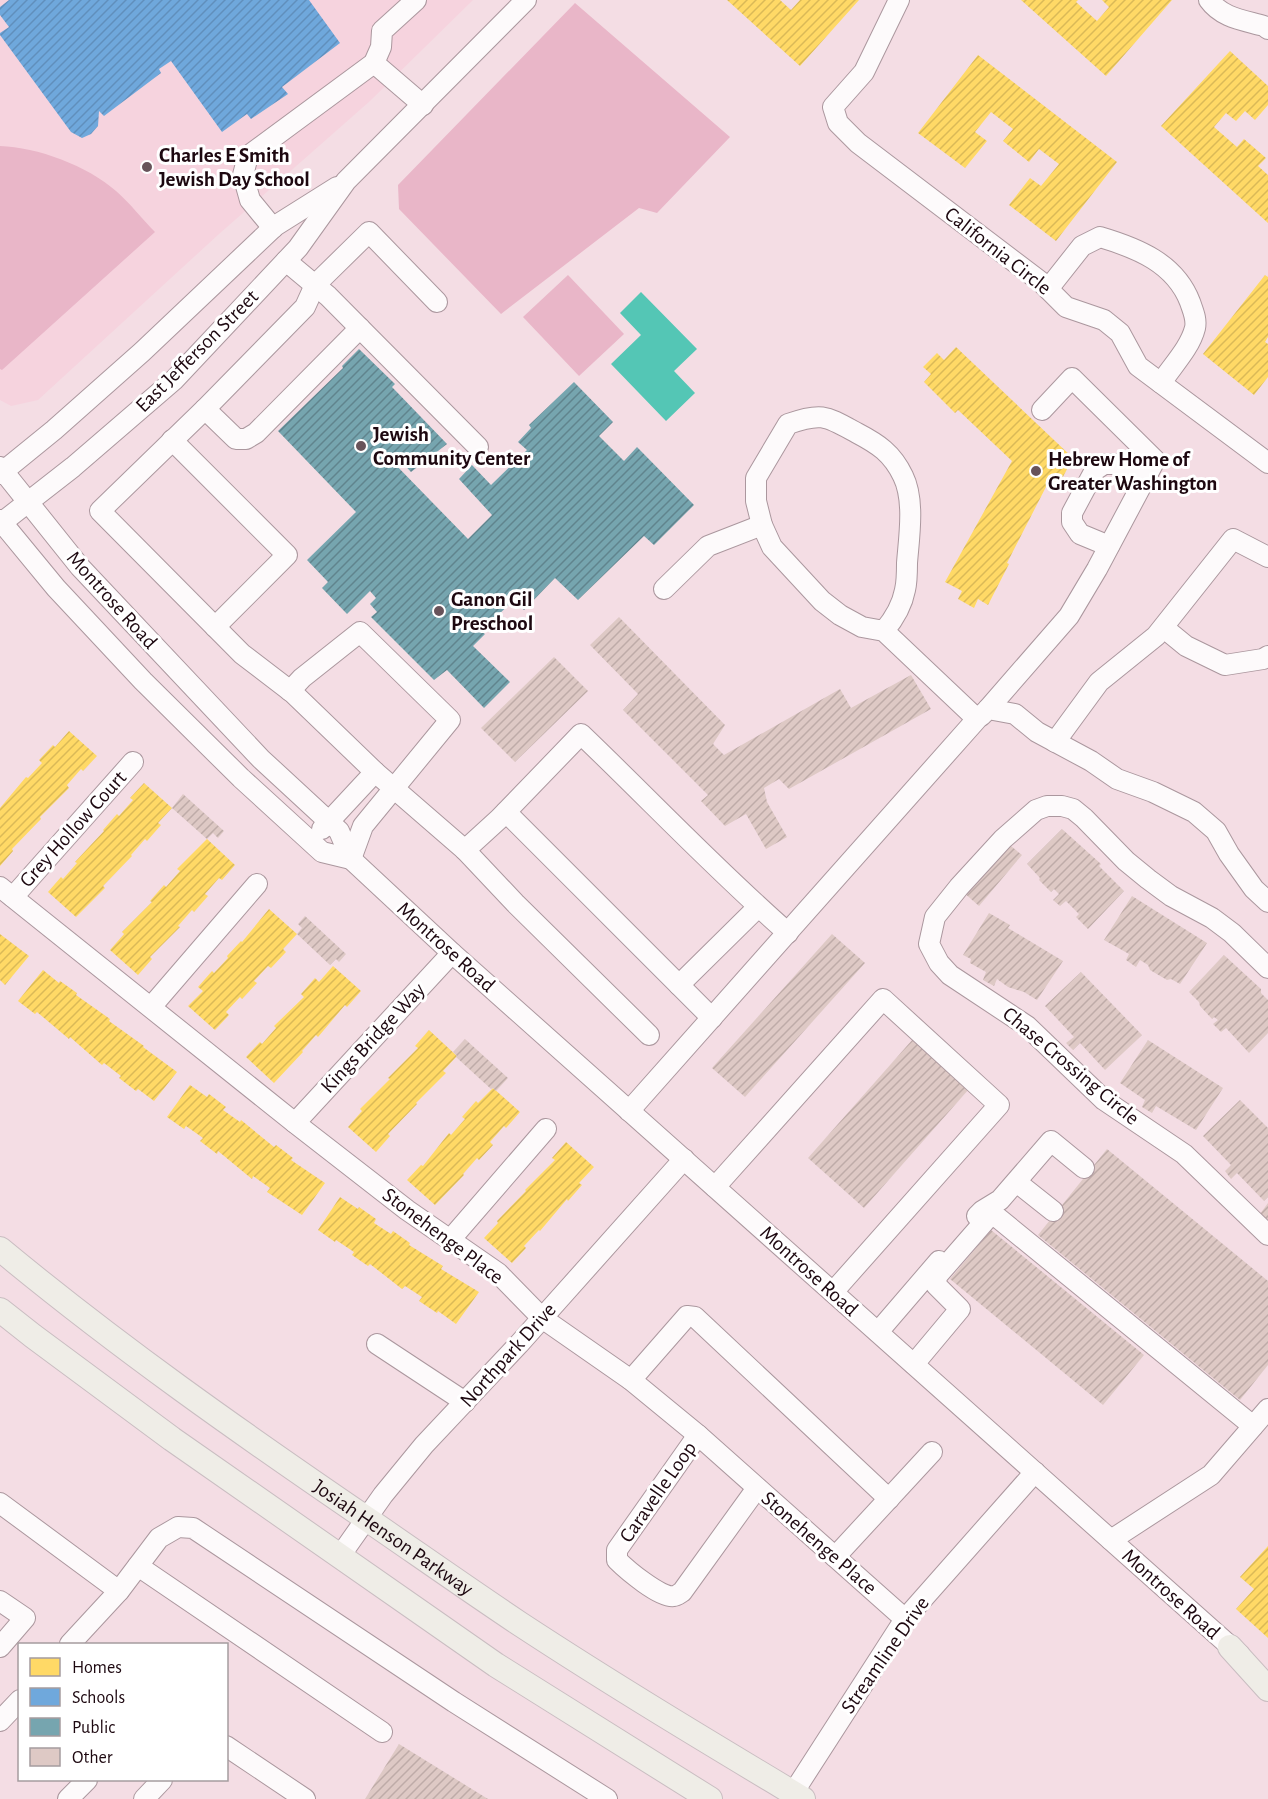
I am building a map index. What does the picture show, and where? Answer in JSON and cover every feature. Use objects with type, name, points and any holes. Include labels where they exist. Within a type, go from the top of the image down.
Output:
[{"type":"main road","name":"Josiah Henson Parkway","points":[[0,1249],[60,1299],[189,1395],[366,1519],[520,1624],[696,1736],[798,1796]]},
{"type":"main road","points":[[0,1310],[172,1439],[496,1665],[710,1799]]},
{"type":"main road","points":[[1230,1647],[1268,1689]]},
{"type":"street","points":[[273,228],[250,200],[243,174],[248,156],[374,63],[381,47],[382,31],[416,0]]},
{"type":"street","name":"East Jefferson Street","points":[[1,522],[73,467],[174,380],[298,248],[346,181],[526,0]]},
{"type":"street","name":"California Circle","points":[[899,0],[864,72],[833,107],[838,123],[858,143],[1048,289],[1066,307],[1104,320],[1120,333],[1138,366],[1268,463]]},
{"type":"street","points":[[1209,0],[1225,15],[1268,29]]},
{"type":"street","points":[[374,63],[423,105]]},
{"type":"street","name":"East Jefferson Street","points":[[1,471],[54,430],[142,352],[273,228],[346,181]]},
{"type":"street","points":[[437,302],[369,232],[315,285],[304,307],[100,511],[242,654],[290,691],[375,772],[465,850],[515,903],[649,1035]]},
{"type":"street","points":[[1048,289],[1082,246],[1100,237],[1128,246],[1165,267],[1187,295],[1196,318],[1195,329],[1190,341],[1161,383]]},
{"type":"street","points":[[286,261],[360,328],[478,447]]},
{"type":"street","points":[[205,408],[236,439],[246,439],[256,433],[360,328]]},
{"type":"street","points":[[629,1111],[1070,616],[1155,460],[1072,378],[1042,410]]},
{"type":"street","points":[[884,631],[896,617],[905,591],[910,519],[904,478],[888,453],[875,443],[830,418],[809,417],[788,424],[756,478],[756,501],[762,525],[772,547],[822,601],[840,615],[862,627],[884,631],[983,714],[1015,714],[1037,732],[1091,761],[1117,779],[1153,792],[1194,812],[1216,831],[1229,854],[1254,888],[1268,902]]},
{"type":"street","points":[[172,440],[287,555],[215,627]]},
{"type":"street","points":[[1109,546],[1080,534],[1072,522],[1072,513],[1095,470],[1104,464],[1119,464],[1145,479]]},
{"type":"street","name":"Montrose Road","points":[[1,471],[80,567],[150,642],[261,759],[339,831],[351,859],[452,953],[1268,1681]]},
{"type":"street","name":"Montrose Road","points":[[1,522],[56,588],[143,681],[241,778],[322,852],[351,859]]},
{"type":"street","points":[[664,589],[708,546],[762,525]]},
{"type":"street","points":[[1055,742],[1099,682],[1164,628],[1233,539],[1268,557]]},
{"type":"street","points":[[1164,628],[1186,646],[1225,665],[1268,656]]},
{"type":"street","points":[[290,691],[302,678],[360,632],[450,720],[363,826],[351,859]]},
{"type":"street","points":[[465,850],[506,812],[581,734],[758,907],[788,933]]},
{"type":"street","name":"Grey Hollow Court","points":[[6,892],[134,762]]},
{"type":"street","points":[[311,842],[375,772]]},
{"type":"street","name":"Chase Crossing Circle","points":[[1268,968],[1232,933],[1212,918],[1171,896],[1148,879],[1126,861],[1084,818],[1073,809],[1062,806],[1047,806],[1036,810],[1003,838],[935,917],[929,944],[939,963],[950,975],[1027,1026],[1104,1100],[1184,1154],[1268,1235]]},
{"type":"street","points":[[506,812],[712,1018]]},
{"type":"street","points":[[151,1006],[257,884]]},
{"type":"street","name":"Stonehenge Place","points":[[6,892],[407,1210],[498,1273],[542,1318],[631,1380],[698,1435],[905,1619]]},
{"type":"street","points":[[679,985],[758,907]]},
{"type":"street","name":"Kings Bridge Way","points":[[295,1123],[452,953]]},
{"type":"street","points":[[715,1187],[883,999],[999,1105],[833,1292]]},
{"type":"street","points":[[450,1240],[546,1129]]},
{"type":"street","points":[[878,1332],[982,1211],[1000,1200],[1051,1141],[1084,1168]]},
{"type":"street","points":[[914,1364],[960,1309],[936,1285],[937,1276],[992,1213],[1007,1207],[1059,1147]]},
{"type":"street","name":"Northpark Drive","points":[[340,1556],[424,1445],[542,1318],[684,1159]]},
{"type":"street","points":[[1024,1188],[1053,1211]]},
{"type":"street","points":[[992,1213],[1253,1426]]},
{"type":"street","points":[[631,1380],[687,1316],[695,1317],[889,1499]]},
{"type":"street","points":[[377,1344],[465,1402]]},
{"type":"street","points":[[1111,1540],[1211,1476],[1268,1409]]},
{"type":"street","name":"Caravelle Loop","points":[[698,1435],[617,1550],[617,1560],[629,1572],[666,1595],[674,1596],[682,1592],[757,1488]]},
{"type":"street","points":[[835,1557],[932,1452]]},
{"type":"street","name":"Streamline Drive","points":[[798,1796],[905,1619],[1035,1472]]},
{"type":"street","points":[[0,1503],[119,1591]]},
{"type":"street","points":[[76,1642],[159,1538],[178,1527],[193,1528],[454,1702],[607,1799]]},
{"type":"street","points":[[138,1566],[382,1732]]},
{"type":"street","points":[[0,1601],[25,1618],[0,1647]]},
{"type":"street","points":[[0,1721],[18,1702]]},
{"type":"street","points":[[228,1747],[305,1799]]},
{"type":"street","points":[[68,1799],[85,1781]]},
{"type":"street","points":[[144,1799],[160,1781]]},
{"type":"shaded area","name":"Charles E Smith Jewish Day School","points":[[0,0],[473,0],[370,101],[219,234],[38,400],[11,406],[0,400]]},
{"type":"shaded area","points":[[575,3],[730,137],[657,213],[639,208],[501,314],[399,209],[398,185]]},
{"type":"shaded area","points":[[0,146],[46,154],[77,166],[104,182],[121,196],[155,232],[2,370],[0,369]]},
{"type":"shaded area","points":[[568,275],[624,334],[579,376],[523,317]]},
{"type":"shaded area","points":[[641,292],[697,349],[674,371],[695,393],[666,421],[611,364],[641,335],[620,313]]},
{"type":"building: Homes","points":[[727,0],[780,0],[791,10],[800,0],[859,0],[800,66]]},
{"type":"building: Homes","points":[[1021,0],[1078,0],[1076,2],[1097,21],[1109,7],[1102,0],[1172,0],[1106,76]]},
{"type":"building: Homes","points":[[1230,51],[1268,86],[1268,105],[1255,120],[1245,111],[1236,121],[1226,113],[1214,127],[1237,147],[1244,139],[1266,158],[1258,166],[1268,175],[1268,223],[1161,126]]},
{"type":"building: Homes","points":[[978,55],[1117,162],[1056,241],[1009,205],[1030,178],[1041,186],[1059,164],[1039,149],[1029,162],[1003,141],[1013,129],[991,112],[975,132],[987,141],[965,168],[918,133]]},
{"type":"building: Homes","points":[[1265,275],[1268,277],[1268,337],[1265,342],[1268,344],[1268,377],[1254,395],[1203,354]]},
{"type":"building: Homes","name":"Hebrew Home of Greater Washington","points":[[956,347],[1073,458],[1058,486],[1049,481],[988,605],[978,599],[974,608],[958,599],[962,591],[945,582],[1012,461],[958,410],[955,413],[924,382],[931,374],[923,367],[937,353],[944,360]]},
{"type":"building: Homes","points":[[69,731],[97,756],[83,771],[81,769],[67,785],[69,788],[40,817],[41,819],[12,849],[13,851],[0,866],[0,808],[26,777],[28,778],[42,763],[39,760]]},
{"type":"building: Homes","points":[[144,783],[172,808],[158,823],[161,825],[147,841],[145,839],[103,886],[105,888],[76,917],[48,892],[61,877],[63,879],[117,814],[119,816],[133,800],[130,798]]},
{"type":"building: Homes","points":[[207,839],[235,865],[222,880],[219,878],[205,894],[208,896],[194,912],[192,910],[178,926],[180,927],[150,957],[152,959],[138,975],[110,950],[124,934],[122,932],[152,902],[150,901],[164,885],[166,887],[180,871],[177,869]]},
{"type":"building: Homes","points":[[269,909],[297,934],[283,949],[286,952],[271,968],[268,966],[254,981],[257,983],[226,1012],[229,1015],[215,1030],[188,1006],[203,991],[198,987],[228,958],[227,956],[242,942]]},
{"type":"building: Homes","points":[[0,934],[29,956],[5,985],[0,980]]},
{"type":"building: Homes","points":[[333,966],[361,991],[347,1007],[345,1005],[318,1037],[316,1035],[274,1083],[246,1057],[260,1042],[262,1044],[276,1028],[274,1026],[304,997],[301,994],[315,978],[319,982]]},
{"type":"building: Homes","points":[[43,970],[59,983],[60,981],[77,993],[76,995],[177,1072],[154,1101],[138,1089],[136,1091],[119,1078],[121,1076],[104,1063],[102,1065],[70,1037],[69,1039],[37,1012],[35,1014],[18,1001]]},
{"type":"building: Homes","points":[[429,1030],[457,1056],[443,1071],[446,1073],[388,1134],[390,1136],[376,1152],[348,1127],[362,1111],[360,1109],[418,1048],[415,1046]]},
{"type":"building: Homes","points":[[190,1085],[207,1097],[209,1094],[226,1107],[223,1110],[240,1122],[241,1120],[274,1147],[276,1145],[293,1158],[291,1160],[325,1183],[302,1215],[267,1192],[270,1188],[253,1176],[252,1179],[218,1151],[217,1154],[200,1141],[203,1138],[167,1117]]},
{"type":"building: Homes","points":[[493,1088],[520,1112],[506,1128],[504,1126],[490,1142],[493,1145],[479,1160],[477,1158],[435,1205],[407,1180],[421,1165],[423,1166],[449,1133],[451,1135],[465,1119],[462,1117],[476,1101],[478,1103]]},
{"type":"building: Homes","points":[[566,1142],[594,1167],[579,1183],[582,1185],[524,1246],[526,1248],[512,1263],[484,1238],[525,1190],[555,1160],[552,1158]]},
{"type":"building: Homes","points":[[340,1197],[358,1209],[359,1207],[376,1219],[374,1223],[391,1234],[393,1231],[410,1243],[409,1245],[443,1266],[441,1269],[479,1292],[456,1324],[419,1301],[422,1297],[405,1286],[402,1289],[370,1264],[368,1266],[352,1255],[354,1252],[318,1230]]},
{"type":"building: Homes","points":[[1268,1546],[1268,1638],[1236,1609],[1254,1589],[1240,1577]]},
{"type":"building: Schools","points":[[9,0],[309,0],[340,43],[282,87],[288,94],[251,119],[247,114],[222,132],[171,61],[159,69],[161,73],[104,116],[99,111],[98,126],[91,134],[82,138],[71,132],[0,35],[9,27],[0,15],[0,7]]},
{"type":"building: Public","points":[[359,349],[395,384],[392,387],[447,444],[411,472],[396,456],[391,460],[468,539],[492,515],[459,479],[472,465],[491,485],[527,450],[518,442],[531,428],[529,425],[574,382],[613,422],[599,436],[624,461],[637,447],[694,505],[654,545],[644,536],[578,600],[555,578],[524,610],[514,600],[481,631],[485,634],[473,646],[510,682],[484,708],[447,670],[434,680],[371,617],[377,612],[370,604],[376,598],[370,591],[347,614],[322,588],[328,582],[307,560],[356,512],[278,431],[343,368],[342,366]]},
{"type":"building: Other","points":[[619,617],[725,725],[713,744],[724,755],[840,689],[851,708],[911,675],[931,709],[789,789],[779,779],[764,788],[767,802],[787,837],[766,849],[746,814],[725,826],[701,801],[708,795],[623,710],[638,694],[590,645]]},
{"type":"building: Other","points":[[554,657],[588,691],[515,762],[481,728]]},
{"type":"building: Other","points":[[183,794],[224,831],[218,838],[213,833],[207,839],[172,808]]},
{"type":"building: Other","points":[[1062,829],[1101,864],[1099,866],[1124,891],[1088,929],[1076,917],[1079,914],[1066,901],[1060,906],[1053,900],[1059,894],[1054,889],[1051,892],[1027,864]]},
{"type":"building: Other","points":[[1006,842],[1022,855],[979,906],[963,892]]},
{"type":"building: Other","points":[[1132,896],[1207,943],[1180,984],[1171,979],[1167,980],[1150,970],[1148,965],[1140,960],[1136,967],[1126,960],[1129,954],[1104,940]]},
{"type":"building: Other","points":[[989,913],[1010,925],[1008,928],[1063,961],[1037,1000],[1024,992],[1008,987],[997,979],[994,986],[983,980],[986,972],[970,963],[971,959],[963,955]]},
{"type":"building: Other","points":[[305,916],[346,954],[339,962],[336,959],[330,965],[297,934],[302,928],[298,924]]},
{"type":"building: Other","points":[[832,934],[865,963],[745,1097],[712,1068]]},
{"type":"building: Other","points":[[1224,955],[1261,989],[1261,993],[1268,1000],[1268,1033],[1249,1053],[1226,1028],[1221,1032],[1213,1024],[1218,1020],[1214,1017],[1212,1019],[1189,992]]},
{"type":"building: Other","points":[[1081,972],[1142,1035],[1105,1070],[1080,1043],[1073,1050],[1066,1043],[1074,1037],[1045,1006]]},
{"type":"building: Other","points":[[465,1039],[508,1078],[496,1091],[491,1089],[453,1052]]},
{"type":"building: Other","points":[[913,1039],[969,1089],[864,1208],[808,1158]]},
{"type":"building: Other","points":[[1148,1040],[1223,1088],[1196,1130],[1156,1106],[1152,1113],[1142,1107],[1145,1100],[1120,1083]]},
{"type":"building: Other","points":[[1240,1100],[1268,1128],[1268,1197],[1264,1201],[1237,1173],[1231,1179],[1225,1171],[1231,1165],[1203,1136]]},
{"type":"building: Other","points":[[1107,1149],[1268,1281],[1268,1365],[1240,1400],[1038,1235]]},
{"type":"building: Other","points":[[1268,1203],[1268,1220],[1260,1214]]},
{"type":"building: Other","points":[[991,1230],[1144,1355],[1103,1405],[950,1279]]},
{"type":"building: Other","points":[[399,1744],[488,1799],[365,1799]]},
{"type":"place","name":"Charles E Smith Jewish Day School","points":[[147,167]]},
{"type":"place","name":"Jewish Community Center","points":[[361,446]]},
{"type":"place","name":"Hebrew Home of Greater Washington","points":[[1036,471]]},
{"type":"place","name":"Ganon Gil Preschool","points":[[439,611]]}]
